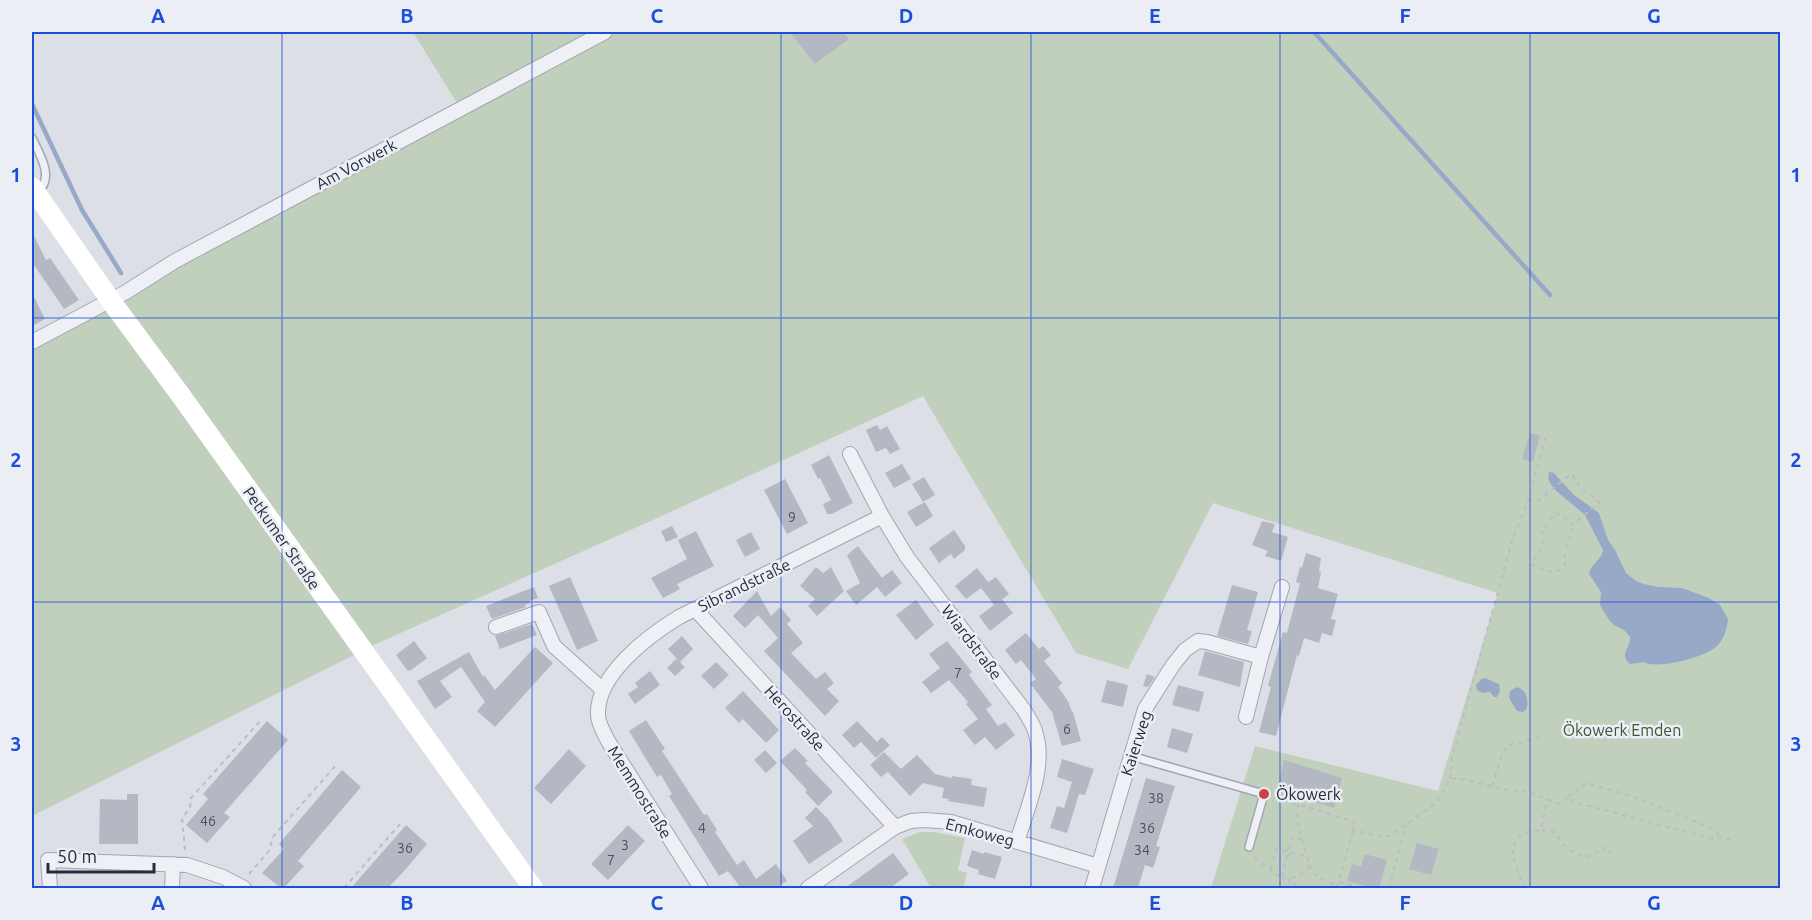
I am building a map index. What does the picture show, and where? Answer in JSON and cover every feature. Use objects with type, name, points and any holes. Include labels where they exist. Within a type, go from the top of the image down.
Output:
[{"type":"main road","name":"Petkumer Straße","points":[[35,198],[182,397],[533,888]]},
{"type":"street","name":"Am Vorwerk","points":[[32,342],[111,301],[176,261],[605,32]]},
{"type":"street","name":"Wiardstraße","points":[[850,454],[882,516],[907,556],[1024,710],[1035,729],[1039,746],[1039,766],[1017,842]]},
{"type":"street","name":"Sibrandstraße","points":[[618,670],[633,650],[656,631],[695,609],[882,516]]},
{"type":"street","points":[[1246,717],[1282,587]]},
{"type":"street","name":"Herostraße","points":[[695,609],[894,827]]},
{"type":"street","points":[[496,627],[539,612],[554,646],[603,690]]},
{"type":"street","name":"Kaierweg","points":[[1092,888],[1145,709],[1173,665],[1185,650],[1198,641],[1261,657]]},
{"type":"street","name":"Memmostraße","points":[[618,670],[603,690],[599,700],[598,717],[608,741],[701,888]]},
{"type":"street","name":"Emkoweg","points":[[807,888],[894,827],[911,821],[951,822],[1098,866]]},
{"type":"street","points":[[50,888],[48,860],[180,864],[223,877],[241,887]]},
{"type":"street","points":[[172,888],[180,864]]},
{"type":"lane","points":[[32,138],[42,162],[46,180],[35,198]]},
{"type":"lane","points":[[1131,756],[1264,794],[1249,847]]},
{"type":"path","points":[[1353,830],[1382,837],[1389,836],[1436,803],[1450,779],[1452,758],[1512,541],[1528,501],[1547,432]]},
{"type":"path","points":[[1528,501],[1539,500],[1571,474],[1579,486],[1595,496],[1599,503],[1573,525],[1571,537],[1563,553],[1564,566],[1562,569],[1555,572],[1533,565],[1532,561],[1542,550],[1544,544],[1542,531],[1555,513],[1562,515],[1573,525]]},
{"type":"path","points":[[180,864],[182,818],[190,808],[191,798],[262,719]]},
{"type":"path","points":[[1492,786],[1503,752],[1510,745],[1541,737]]},
{"type":"path","points":[[241,887],[270,850],[272,838],[337,764]]},
{"type":"path","points":[[1450,779],[1458,778],[1529,792],[1560,804],[1586,783],[1631,796],[1714,829],[1721,837]]},
{"type":"path","points":[[1264,794],[1356,822],[1337,888]]},
{"type":"path","points":[[1568,797],[1574,802],[1713,840],[1721,837],[1734,840]]},
{"type":"path","points":[[1541,830],[1547,799]]},
{"type":"path","points":[[1298,804],[1297,818],[1314,874],[1328,880],[1337,888]]},
{"type":"path","points":[[1389,888],[1407,822]]},
{"type":"path","points":[[344,888],[400,824]]},
{"type":"path","points":[[1525,888],[1512,853],[1515,840],[1523,834],[1541,830],[1554,832],[1563,845],[1578,854],[1588,856],[1606,847],[1611,854]]},
{"type":"path","points":[[1270,870],[1276,849],[1285,851],[1289,849],[1292,837],[1303,839]]},
{"type":"path","points":[[1249,847],[1257,860],[1282,878],[1288,879],[1304,873],[1310,865]]},
{"type":"path","points":[[1289,849],[1292,853]]},
{"type":"path","points":[[1282,878],[1287,855],[1285,851]]},
{"type":"path","points":[[1287,855],[1292,853],[1307,856]]},
{"type":"path","points":[[1288,879],[1292,886],[1337,888]]},
{"type":"path","points":[[1339,882],[1363,888]]},
{"type":"green space","name":"Ökowerk Emden","points":[[413,32],[1780,32],[1780,888],[1211,888],[1255,746],[1438,791],[1498,593],[1213,503],[1128,669],[1076,653],[923,396],[376,644],[32,816],[32,342],[460,108]]},
{"type":"green space","points":[[920,832],[934,832],[965,838],[958,870],[967,873],[965,888],[931,888],[902,839]]},
{"type":"water","points":[[1549,472],[1554,473],[1574,495],[1599,513],[1608,540],[1626,573],[1636,581],[1658,587],[1682,588],[1709,598],[1720,605],[1728,619],[1725,632],[1718,645],[1704,654],[1682,661],[1630,664],[1625,654],[1630,637],[1609,620],[1600,605],[1601,592],[1589,574],[1603,550],[1585,515],[1554,489],[1548,479]]},
{"type":"water","points":[[1485,678],[1499,684],[1500,691],[1497,697],[1490,692],[1483,693],[1477,690],[1476,685]]},
{"type":"water","points":[[1517,687],[1523,690],[1527,698],[1527,708],[1523,712],[1517,711],[1509,698],[1510,691]]},
{"type":"building","points":[[790,32],[844,32],[849,39],[815,64]]},
{"type":"building","points":[[32,232],[46,260],[50,258],[79,300],[64,309],[32,262]]},
{"type":"building","points":[[32,293],[45,319],[32,326]]},
{"type":"building","points":[[877,425],[880,430],[887,426],[900,449],[890,454],[886,448],[876,452],[866,430]]},
{"type":"building","points":[[1530,433],[1540,436],[1533,462],[1522,459]]},
{"type":"building","points":[[829,455],[853,503],[832,514],[827,514],[823,504],[831,500],[811,465]]},
{"type":"building","points":[[902,464],[911,479],[894,488],[885,473]]},
{"type":"building","points":[[924,477],[935,495],[923,502],[912,484]]},
{"type":"building","points":[[785,479],[808,523],[787,534],[764,490]]},
{"type":"building","points":[[925,502],[933,516],[916,527],[907,512]]},
{"type":"building","points":[[1262,521],[1275,524],[1272,532],[1288,537],[1281,561],[1265,556],[1268,551],[1252,545]]},
{"type":"building","points":[[672,526],[678,537],[666,542],[661,531]]},
{"type":"building","points":[[954,530],[965,546],[965,550],[954,559],[951,554],[939,563],[929,548]]},
{"type":"building","points":[[696,531],[714,566],[677,584],[680,589],[663,598],[651,578],[687,559],[678,540]]},
{"type":"building","points":[[751,532],[760,549],[745,557],[736,540]]},
{"type":"building","points":[[858,546],[882,578],[892,570],[902,583],[885,597],[877,587],[856,605],[846,591],[860,583],[847,555]]},
{"type":"building","points":[[1306,553],[1321,558],[1318,588],[1338,594],[1331,619],[1336,620],[1332,636],[1322,633],[1319,643],[1304,638],[1299,656],[1297,655],[1276,736],[1259,732],[1271,687],[1268,686],[1283,632],[1287,633],[1300,583],[1296,582]]},
{"type":"building","points":[[816,567],[823,573],[831,567],[844,591],[817,616],[808,606],[815,599],[800,586]]},
{"type":"building","points":[[977,568],[988,582],[996,577],[1009,594],[1002,599],[1013,613],[990,631],[979,616],[994,605],[981,588],[966,599],[955,586]]},
{"type":"building","points":[[570,577],[598,641],[577,650],[549,586]]},
{"type":"building","points":[[1232,585],[1258,592],[1247,630],[1252,631],[1248,644],[1217,636]]},
{"type":"building","points":[[534,587],[538,598],[529,601],[526,607],[492,619],[486,606]]},
{"type":"building","points":[[757,591],[771,616],[780,607],[791,620],[787,624],[803,643],[791,653],[816,679],[825,672],[834,683],[827,689],[839,701],[825,716],[764,651],[778,638],[758,615],[745,628],[733,616]]},
{"type":"building","points":[[916,600],[934,625],[916,640],[896,615]]},
{"type":"building","points":[[532,624],[537,635],[500,649],[495,636]]},
{"type":"building","points":[[1026,633],[1039,649],[1043,646],[1051,655],[1044,661],[1062,683],[1058,687],[1073,712],[1081,741],[1062,746],[1052,712],[1030,683],[1036,679],[1021,660],[1016,664],[1005,650]]},
{"type":"building","points":[[682,636],[693,649],[680,662],[685,667],[675,676],[667,668],[676,659],[679,661],[668,649]]},
{"type":"building","points":[[414,641],[427,658],[408,671],[396,655]]},
{"type":"building","points":[[947,641],[972,672],[969,675],[992,705],[986,709],[998,726],[1005,722],[1015,735],[996,750],[985,737],[975,745],[963,730],[978,719],[966,704],[968,702],[949,680],[931,693],[922,682],[940,668],[929,654]]},
{"type":"building","points":[[535,647],[553,663],[495,727],[477,711],[485,702],[461,667],[440,681],[452,697],[435,709],[417,681],[469,652],[483,677],[484,675],[495,690]]},
{"type":"building","points":[[1205,651],[1244,662],[1240,687],[1198,675]]},
{"type":"building","points":[[716,662],[729,675],[714,689],[701,676]]},
{"type":"building","points":[[650,671],[660,685],[635,704],[628,694],[638,687],[635,683]]},
{"type":"building","points":[[1147,674],[1155,677],[1148,687],[1143,686]]},
{"type":"building","points":[[1107,680],[1128,685],[1123,707],[1101,702]]},
{"type":"building","points":[[1178,685],[1204,692],[1199,712],[1172,705]]},
{"type":"building","points":[[743,691],[779,730],[766,743],[743,719],[739,723],[725,708]]},
{"type":"building","points":[[646,720],[665,749],[662,751],[704,815],[707,814],[717,830],[715,832],[737,865],[744,860],[756,879],[776,864],[787,881],[776,888],[741,888],[728,871],[719,876],[669,796],[672,794],[661,775],[657,777],[629,731]]},
{"type":"building","points":[[267,721],[288,740],[224,813],[230,817],[207,843],[186,825],[208,799],[203,794]]},
{"type":"building","points":[[857,721],[877,742],[882,737],[890,745],[876,758],[861,742],[854,748],[842,735]]},
{"type":"building","points":[[1172,728],[1193,734],[1187,753],[1167,747]]},
{"type":"building","points":[[795,748],[808,761],[805,763],[833,792],[818,806],[805,792],[807,790],[780,761]]},
{"type":"building","points":[[569,749],[586,766],[551,804],[534,788]]},
{"type":"building","points":[[765,750],[777,763],[766,773],[754,760]]},
{"type":"building","points":[[884,752],[901,769],[917,755],[935,774],[972,779],[971,785],[987,788],[984,807],[948,801],[949,799],[942,798],[944,788],[923,783],[910,796],[888,772],[881,777],[870,765]]},
{"type":"building","points":[[1062,759],[1094,769],[1085,795],[1079,794],[1067,833],[1050,828],[1057,806],[1064,808],[1072,782],[1057,777]]},
{"type":"building","points":[[1284,760],[1342,778],[1334,808],[1277,791]]},
{"type":"building","points":[[342,770],[361,787],[298,861],[304,866],[284,888],[281,888],[262,873],[284,849],[279,844]]},
{"type":"building","points":[[1146,778],[1175,786],[1156,846],[1160,847],[1153,868],[1145,865],[1138,888],[1113,888]]},
{"type":"building","points":[[127,794],[138,794],[138,844],[99,844],[100,799],[127,800]]},
{"type":"building","points":[[816,807],[828,819],[843,841],[809,864],[793,841],[813,826],[805,818]]},
{"type":"building","points":[[406,825],[427,844],[405,870],[388,888],[351,888]]},
{"type":"building","points":[[628,825],[645,841],[608,880],[591,864]]},
{"type":"building","points":[[1417,843],[1439,849],[1431,875],[1409,869]]},
{"type":"building","points":[[972,850],[1002,857],[995,879],[978,874],[979,870],[967,866]]},
{"type":"building","points":[[893,853],[909,874],[890,888],[845,888]]},
{"type":"building","points":[[1365,854],[1387,860],[1379,888],[1347,881],[1352,864],[1361,867]]},
{"type":"waterway","points":[[1314,32],[1550,295]]},
{"type":"waterway","points":[[32,104],[82,210],[121,273]]},
{"type":"place","name":"Ökowerk","points":[[1264,794]]}]
